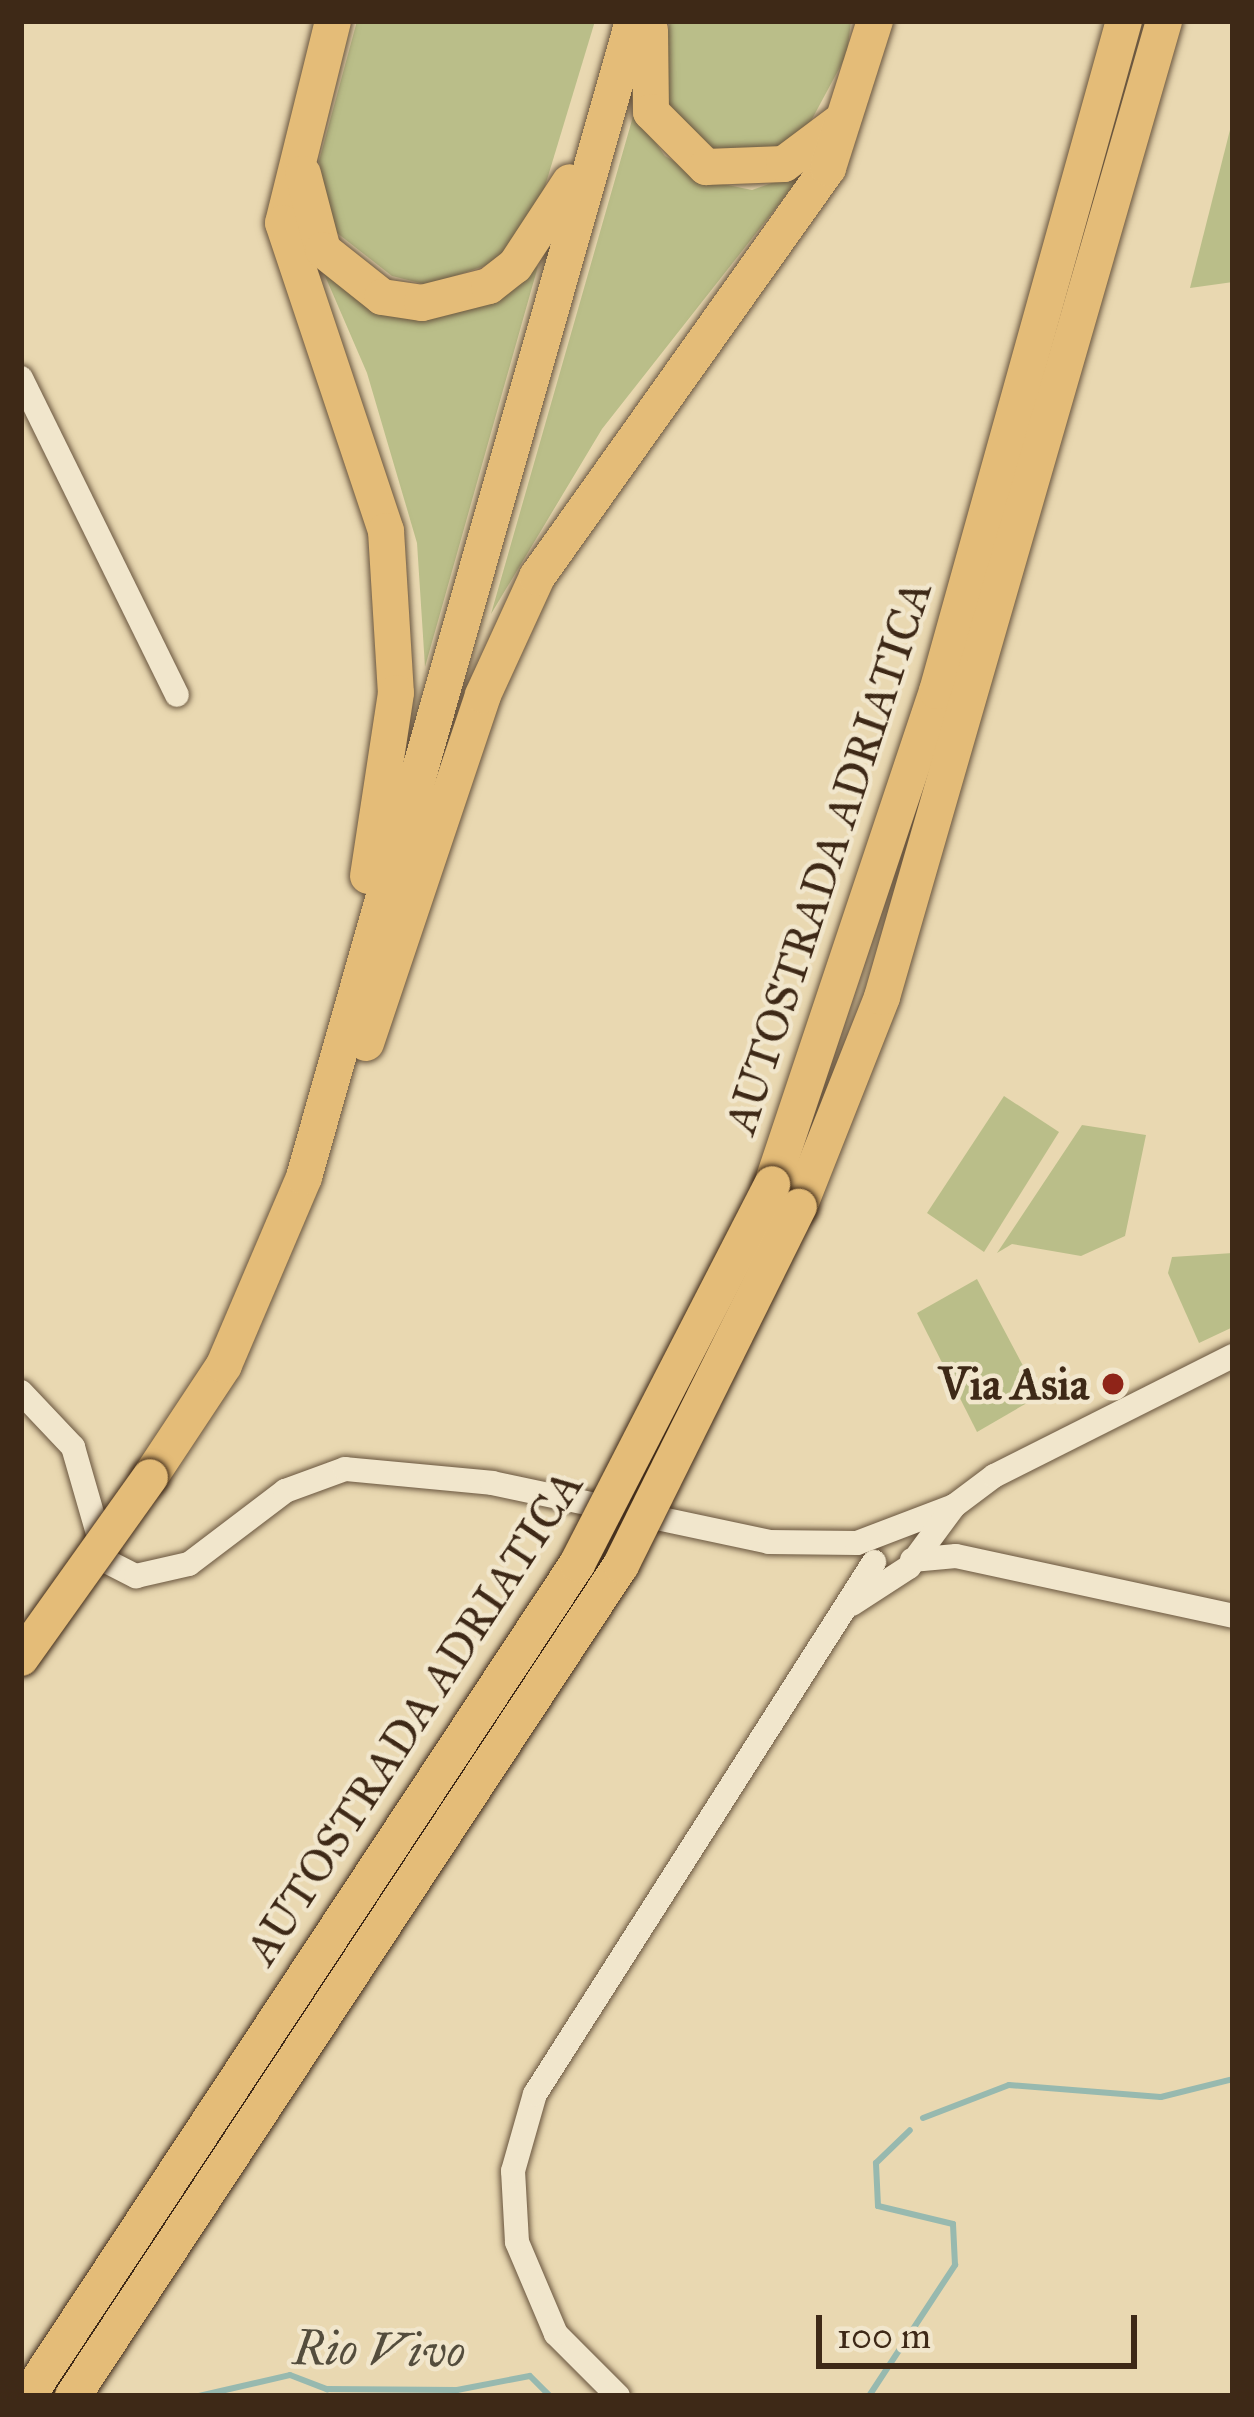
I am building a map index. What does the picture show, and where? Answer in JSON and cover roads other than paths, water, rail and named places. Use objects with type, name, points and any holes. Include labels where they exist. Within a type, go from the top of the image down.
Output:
[{"type":"highway","points":[[304,1177],[301,1142],[376,844],[396,693],[386,531],[283,223],[302,128],[333,21]]},
{"type":"highway","name":"AUTOSTRADA ADRIATICA","points":[[28,2396],[577,1564],[785,1196],[930,713],[1124,21]]},
{"type":"highway","name":"AUTOSTRADA ADRIATICA","points":[[73,2396],[621,1565],[785,1196],[881,997],[1164,21]]},
{"type":"highway","points":[[302,128],[304,205],[323,250],[382,297],[458,297],[515,266],[563,205],[599,88],[637,29]]},
{"type":"highway","points":[[637,29],[651,112],[706,167],[784,164],[841,121]]},
{"type":"highway","points":[[304,1177],[637,29]]},
{"type":"highway","points":[[21,1658],[224,1365],[366,1043],[483,694],[537,577],[613,457],[806,204],[841,121],[866,31]]},
{"type":"street","points":[[21,378],[177,695]]},
{"type":"street","points":[[618,2396],[556,2335],[517,2242],[513,2171],[535,2094],[845,1608],[876,1545],[1233,1356]]},
{"type":"street","points":[[21,1392],[74,1447],[106,1561],[136,1576],[189,1564],[314,1476],[379,1467],[715,1536],[876,1545],[909,1561],[956,1556],[1233,1616]]},
{"type":"street","points":[[845,1608],[909,1561],[954,1506]]},
{"type":"street","points":[[933,1529],[956,1556]]},
{"type":"street","points":[[876,1545],[909,1561]]},
{"type":"waterway","name":"Rio Vivo","points":[[923,2118],[1009,2085],[1161,2097],[1233,2079]]},
{"type":"waterway","name":"Rio Vivo","points":[[869,2396],[955,2265],[953,2224],[878,2206],[876,2163],[910,2130]]},
{"type":"waterway","name":"Rio Vivo","points":[[199,2396],[290,2375],[327,2389],[457,2390],[530,2376],[550,2396]]},
{"type":"place","name":"Via Asia","points":[[1113,1384]]}]
